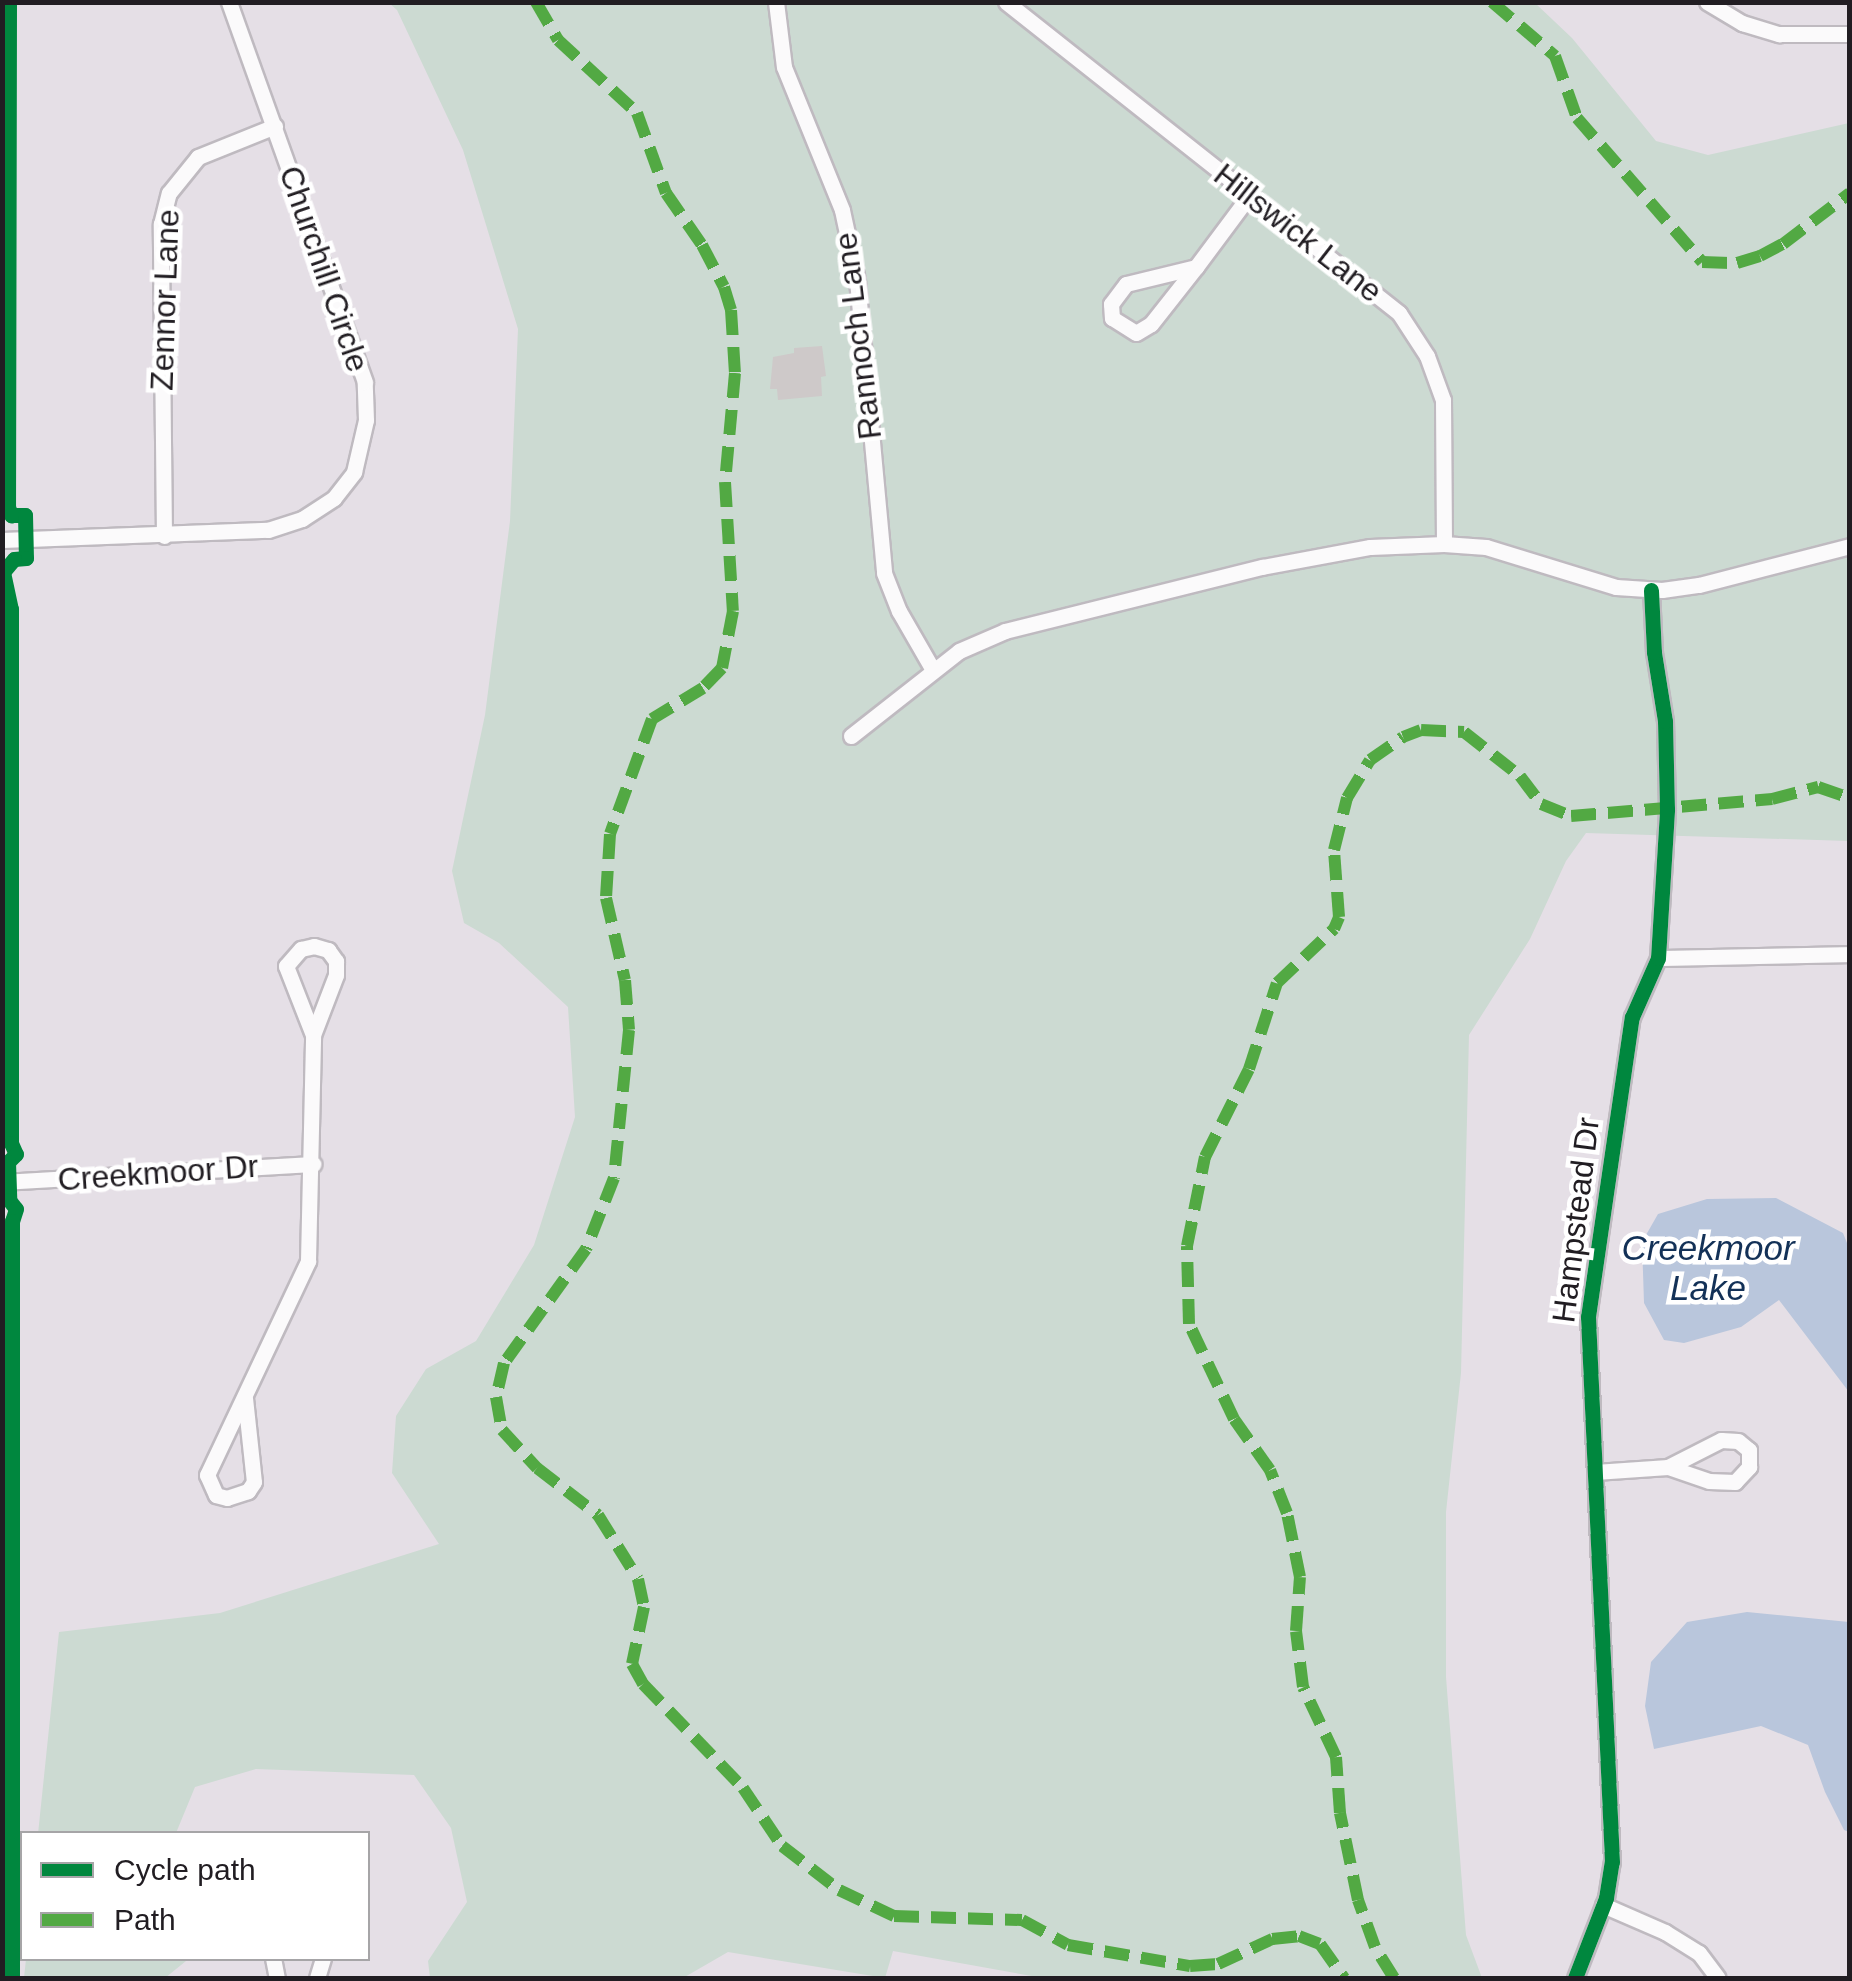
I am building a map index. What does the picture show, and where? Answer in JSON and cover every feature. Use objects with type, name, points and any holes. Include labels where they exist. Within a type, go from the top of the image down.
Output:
[{"type":"street","name":"Churchill Circle","points":[[2,540],[268,530],[302,519],[334,498],[354,472],[361,448],[365,382],[228,2]]},
{"type":"street","name":"Rannoch Lane","points":[[776,2],[784,67],[842,210],[857,280],[884,572],[899,612],[934,670]]},
{"type":"street","name":"Hillswick Lane","points":[[1006,2],[1399,314],[1428,356],[1443,400],[1444,544]]},
{"type":"street","points":[[1707,2],[1742,23],[1778,34],[1850,34]]},
{"type":"street","name":"Zennor Lane","points":[[164,536],[161,224],[169,192],[198,157],[275,126]]},
{"type":"street","points":[[1196,267],[1126,284],[1110,304],[1112,318],[1136,333],[1151,324],[1196,267],[1249,196]]},
{"type":"street","points":[[851,736],[960,651],[1005,630],[1262,566],[1370,547],[1444,544],[1486,547],[1616,587],[1651,590],[1700,585],[1850,546]]},
{"type":"street","name":"Hampstead Dr","points":[[1575,1978],[1603,1906],[1612,1862],[1588,1316],[1632,1017],[1658,958],[1667,809],[1664,721],[1651,590]]},
{"type":"street","points":[[245,1398],[254,1482],[248,1491],[227,1498],[216,1494],[206,1475],[308,1261],[313,1035],[336,975],[336,961],[328,950],[314,946],[301,949],[286,966],[313,1035]]},
{"type":"street","points":[[1658,958],[1850,954]]},
{"type":"street","name":"Creekmoor Dr","points":[[2,1182],[313,1164]]},
{"type":"street","points":[[1594,1472],[1668,1467],[1721,1440],[1738,1441],[1749,1450],[1749,1467],[1736,1482],[1709,1482],[1668,1467]]},
{"type":"street","points":[[1603,1906],[1665,1932],[1718,1978]]},
{"type":"shaded area","points":[[389,3],[1535,3],[1572,38],[1656,141],[1708,155],[1849,123],[1849,841],[1586,833],[1566,861],[1530,939],[1469,1035],[1461,1373],[1446,1512],[1446,1677],[1466,1935],[1482,1978],[1043,1978],[893,1951],[885,1978],[728,1952],[683,1978],[430,1978],[428,1961],[467,1902],[451,1828],[414,1775],[256,1769],[195,1787],[177,1831],[38,1831],[59,1632],[220,1613],[439,1544],[392,1473],[396,1416],[426,1369],[476,1341],[534,1245],[575,1117],[568,1007],[499,943],[464,923],[452,871],[485,715],[510,521],[518,329],[463,150],[397,10]]},
{"type":"shaded area","points":[[26,1961],[186,1961],[165,1978],[24,1978]]},
{"type":"water","name":"Creekmoor Lake","points":[[1776,1198],[1843,1233],[1849,1248],[1849,1392],[1779,1300],[1741,1327],[1684,1343],[1664,1340],[1644,1303],[1642,1242],[1658,1214],[1707,1199]]},
{"type":"water","points":[[1747,1612],[1849,1622],[1849,1832],[1844,1830],[1825,1792],[1808,1745],[1761,1726],[1654,1749],[1645,1706],[1651,1662],[1687,1622]]},
{"type":"building","points":[[822,346],[826,376],[821,377],[822,396],[778,400],[777,389],[770,389],[773,357],[794,353],[794,348]]},
{"type":"marked path","points":[[536,2],[558,40],[637,113],[666,193],[702,245],[724,287],[731,310],[735,373],[725,482],[733,611],[722,668],[703,688],[652,719],[610,834],[606,898],[625,980],[629,1030],[614,1178],[586,1249],[504,1363],[496,1397],[502,1430],[537,1468],[598,1515],[638,1579],[644,1607],[632,1664],[643,1684],[743,1788],[782,1846],[839,1890],[894,1916],[1022,1920],[1068,1945],[1190,1966],[1218,1964],[1272,1939],[1299,1936],[1320,1944],[1344,1978]]},
{"type":"marked path","points":[[1492,2],[1555,56],[1577,118],[1702,262],[1737,263],[1760,256],[1783,244],[1850,193]]},
{"type":"marked path","points":[[1394,1978],[1375,1947],[1358,1900],[1340,1813],[1336,1757],[1303,1687],[1296,1631],[1300,1577],[1287,1513],[1270,1470],[1234,1419],[1189,1324],[1187,1246],[1205,1157],[1249,1069],[1277,983],[1334,929],[1339,917],[1334,850],[1347,798],[1370,760],[1403,737],[1421,730],[1464,732],[1520,776],[1541,804],[1571,816],[1772,799],[1818,787],[1850,798]]},
{"type":"cycle path","points":[[9,2],[8,507],[11,515],[25,515],[26,558],[14,559],[3,572],[11,609],[11,1143],[16,1154],[8,1162],[9,1200],[16,1209],[12,1221],[12,1978]]},
{"type":"cycle path","points":[[1575,1978],[1606,1898],[1612,1862],[1588,1317],[1632,1017],[1658,958],[1667,809],[1665,721],[1654,652],[1651,590]]}]
